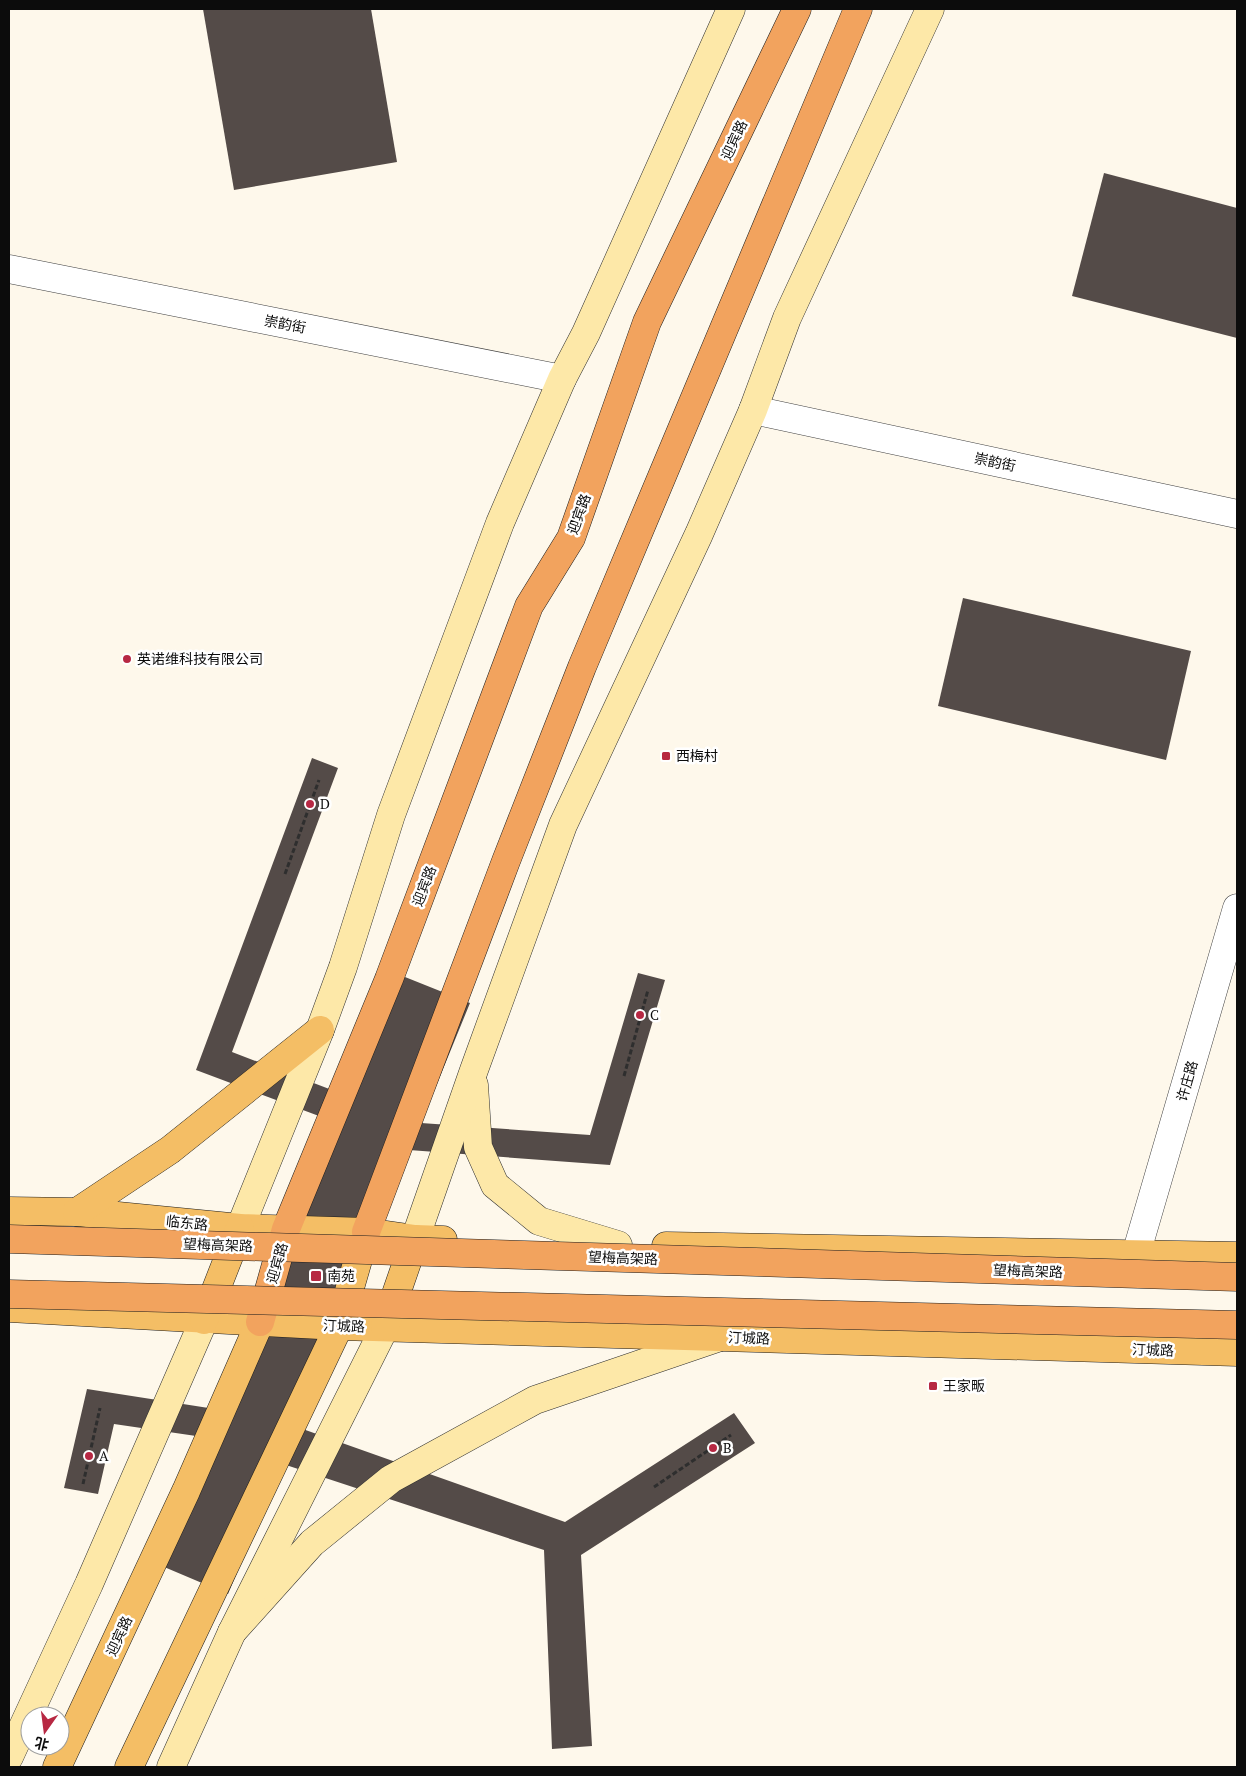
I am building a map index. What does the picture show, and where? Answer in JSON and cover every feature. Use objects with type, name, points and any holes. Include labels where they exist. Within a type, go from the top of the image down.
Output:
[{"type":"highway","name":"迎宾路","points":[[260,1322],[286,1229],[389,979],[529,606],[571,538],[647,322],[796,9]]},
{"type":"highway","points":[[366,1232],[506,861],[582,667],[858,9]]},
{"type":"highway","name":"望梅高架路","points":[[9,1239],[1237,1277]]},
{"type":"highway","points":[[9,1294],[1237,1325]]},
{"type":"main road","points":[[9,1757],[89,1584],[204,1320],[320,1030],[343,967],[391,815],[500,523],[562,379],[586,333],[731,9]]},
{"type":"main road","points":[[171,1767],[232,1632],[384,1327],[474,1070],[563,825],[699,534],[753,410],[786,318],[930,9]]},
{"type":"main road","points":[[77,1212],[170,1150],[320,1030]]},
{"type":"main road","points":[[474,1070],[478,1148],[495,1185],[540,1221],[618,1245]]},
{"type":"main road","name":"临东路","points":[[9,1211],[77,1212],[240,1228],[366,1232]]},
{"type":"main road","points":[[129,1767],[339,1326],[366,1232],[415,1239],[618,1245],[1237,1256]]},
{"type":"main road","points":[[9,1308],[260,1322]]},
{"type":"main road","name":"汀城路","points":[[260,1322],[339,1326],[1237,1352]]},
{"type":"main road","name":"迎宾路","points":[[58,1767],[186,1491],[260,1322]]},
{"type":"main road","points":[[232,1632],[312,1543],[391,1479],[535,1400],[719,1337]]},
{"type":"street","name":"崇韵街","points":[[9,269],[562,379]]},
{"type":"street","name":"崇韵街","points":[[753,410],[1237,514]]},
{"type":"street","name":"许庄路","points":[[1136,1254],[1237,908]]},
{"type":"path","points":[[285,874],[319,780]]},
{"type":"path","points":[[624,1076],[648,990]]},
{"type":"path","points":[[83,1484],[100,1408]]},
{"type":"path","points":[[654,1487],[731,1435]]},
{"type":"building","points":[[203,9],[371,9],[397,162],[234,190]]},
{"type":"building","points":[[1104,173],[1237,208],[1237,338],[1072,296]]},
{"type":"building","points":[[963,598],[1191,651],[1166,760],[938,706]]},
{"type":"building","name":"南苑","points":[[312,758],[338,768],[232,1052],[345,1095],[395,973],[470,1003],[421,1123],[590,1135],[638,973],[665,980],[610,1165],[409,1150],[297,1427],[565,1522],[734,1413],[755,1443],[581,1555],[592,1746],[552,1749],[544,1550],[283,1464],[228,1594],[150,1561],[203,1437],[114,1424],[98,1494],[64,1488],[87,1389],[215,1409],[335,1122],[196,1070]]},
{"type":"place","name":"英诺维科技有限公司","points":[[127,659]]},
{"type":"place","name":"西梅村","points":[[666,756]]},
{"type":"place","name":"D","points":[[310,804]]},
{"type":"place","name":"C","points":[[640,1015]]},
{"type":"place","name":"南苑","points":[[316,1276]]},
{"type":"place","name":"王家畈","points":[[933,1386]]},
{"type":"place","name":"B","points":[[713,1448]]},
{"type":"place","name":"A","points":[[89,1456]]}]
